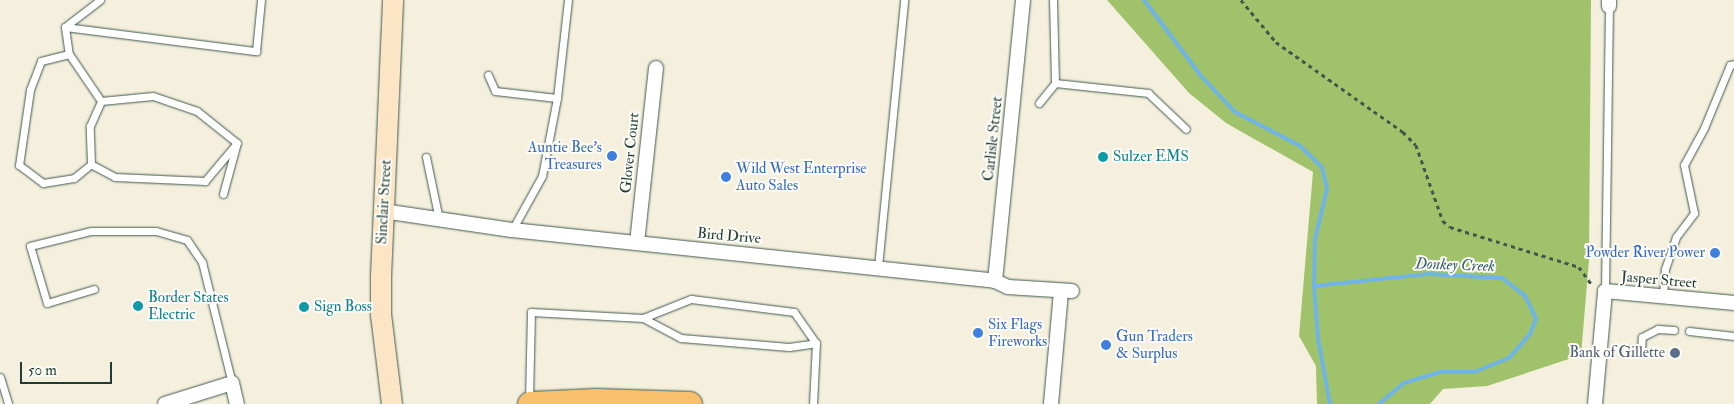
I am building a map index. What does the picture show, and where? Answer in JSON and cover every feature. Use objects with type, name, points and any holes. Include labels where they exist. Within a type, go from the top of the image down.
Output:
[{"type":"highway","points":[[530,404],[596,401],[689,404]]},
{"type":"street","name":"Sinclair Street","points":[[392,404],[381,315],[383,211],[393,0]]},
{"type":"street","name":"Carlisle Street","points":[[995,281],[1023,0]]},
{"type":"street","name":"Glover Court","points":[[637,243],[656,68]]},
{"type":"street","name":"Bird Drive","points":[[383,211],[512,230],[878,267],[995,281],[1008,288],[1066,292],[1051,404]]},
{"type":"street","name":"Jasper Street","points":[[1595,404],[1605,291],[1734,303]]},
{"type":"street","points":[[165,404],[232,383],[237,404]]},
{"type":"lane","points":[[65,27],[100,0]]},
{"type":"lane","points":[[65,27],[256,51],[261,0]]},
{"type":"lane","points":[[512,230],[542,176],[557,98],[568,0]]},
{"type":"lane","points":[[878,267],[904,0]]},
{"type":"lane","points":[[1039,103],[1055,83],[1053,0]]},
{"type":"lane","points":[[1605,291],[1609,3]]},
{"type":"lane","points":[[65,27],[69,54],[101,102]]},
{"type":"lane","points":[[69,54],[40,61],[30,90],[19,166],[43,183],[74,178],[91,164]]},
{"type":"lane","points":[[1663,296],[1665,269],[1676,237],[1694,213],[1684,165],[1704,128],[1730,65],[1734,64]]},
{"type":"lane","points":[[488,75],[495,91],[557,98]]},
{"type":"lane","points":[[1055,83],[1148,93],[1186,129]]},
{"type":"lane","points":[[101,102],[153,96],[197,111],[237,143]]},
{"type":"lane","points":[[91,164],[90,126],[101,102]]},
{"type":"lane","points":[[91,164],[115,177],[204,180],[237,143]]},
{"type":"lane","points":[[223,194],[237,143]]},
{"type":"lane","points":[[426,157],[439,219]]},
{"type":"lane","points":[[94,289],[47,303],[30,246],[91,231],[156,231],[187,240],[202,262],[232,383]]},
{"type":"lane","points":[[642,318],[691,299],[794,312],[816,342],[813,404]]},
{"type":"lane","points":[[530,404],[531,312],[642,318],[681,338],[789,347],[816,342]]},
{"type":"lane","points":[[1641,350],[1642,336],[1658,329],[1674,330]]},
{"type":"lane","points":[[1689,331],[1734,336]]},
{"type":"lane","points":[[0,377],[8,404]]},
{"type":"path","points":[[1241,0],[1276,42],[1403,132],[1416,145],[1443,221],[1450,227],[1579,267],[1592,285]]},
{"type":"green space","points":[[1107,0],[1591,0],[1589,260],[1581,355],[1487,386],[1443,389],[1430,404],[1317,404],[1316,366],[1299,336],[1313,172],[1226,123],[1189,93]]},
{"type":"waterway","name":"Donkey Creek","points":[[1144,0],[1201,76],[1235,112],[1300,146],[1322,167],[1327,189],[1315,239],[1314,286],[1318,338],[1330,404]]},
{"type":"waterway","name":"Donkey Creek","points":[[1314,286],[1429,274],[1502,278],[1525,296],[1536,319],[1530,334],[1509,358],[1474,372],[1440,372],[1404,383],[1379,404]]},
{"type":"place","name":"Auntie Bee's Treasures","points":[[612,156]]},
{"type":"place","name":"Sulzer EMS","points":[[1103,157]]},
{"type":"place","name":"Wild West Enterprise Auto Sales","points":[[726,177]]},
{"type":"place","name":"Powder River Power","points":[[1715,253]]},
{"type":"place","name":"Border States Electric","points":[[138,306]]},
{"type":"place","name":"Sign Boss","points":[[304,307]]},
{"type":"place","name":"Six Flags Fireworks","points":[[978,333]]},
{"type":"place","name":"Gun Traders & Surplus","points":[[1106,345]]},
{"type":"place","name":"Bank of Gillette","points":[[1675,353]]}]
